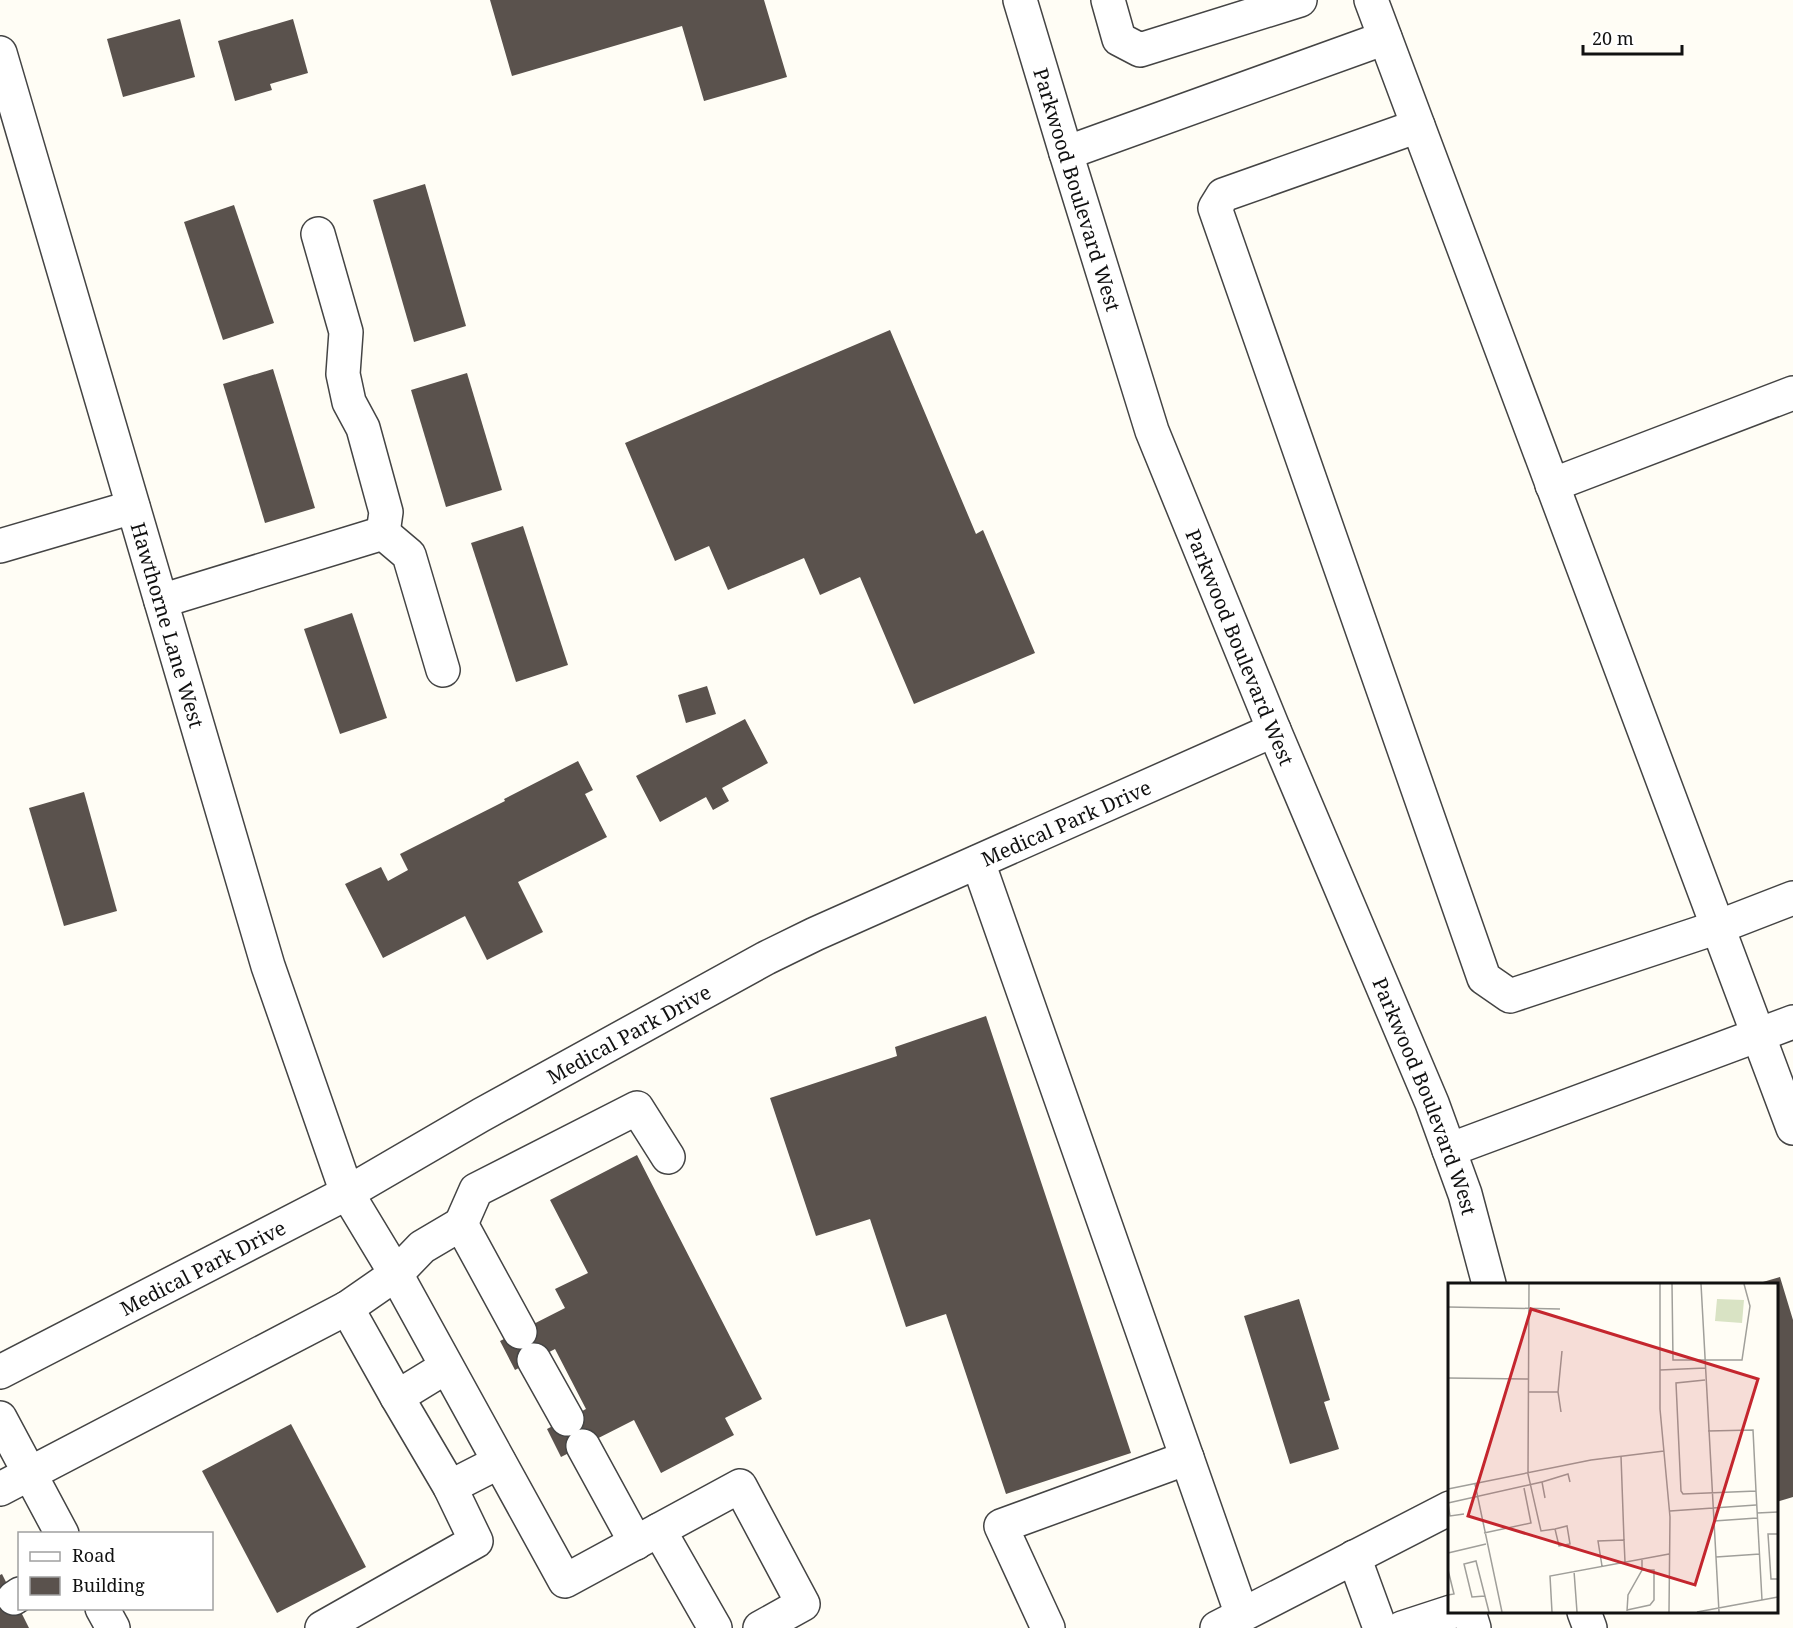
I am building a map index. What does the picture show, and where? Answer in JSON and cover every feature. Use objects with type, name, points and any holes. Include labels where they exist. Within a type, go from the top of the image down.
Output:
[{"type":"street","name":"Parkwood Boulevard West","points":[[1020,0],[1152,430],[1274,730],[1432,1103],[1465,1194],[1490,1283]]},
{"type":"street","points":[[1108,0],[1119,39],[1140,50],[1300,0]]},
{"type":"street","points":[[1371,0],[1792,1123]]},
{"type":"street","points":[[1066,153],[1385,38]]},
{"type":"street","name":"Hawthorne Lane West","points":[[0,53],[268,966],[347,1193],[396,1274],[565,1581],[647,1536]]},
{"type":"street","points":[[1418,126],[1223,195],[1215,208],[1484,978],[1510,996],[1718,927],[1793,898]]},
{"type":"street","points":[[318,234],[346,333],[343,374],[349,402],[363,428],[386,512],[382,533]]},
{"type":"street","points":[[1552,485],[1793,393]]},
{"type":"street","points":[[0,546],[133,507]]},
{"type":"street","points":[[161,601],[382,533]]},
{"type":"street","points":[[382,533],[409,555],[443,670]]},
{"type":"street","name":"Medical Park Drive","points":[[0,1372],[347,1193],[491,1109],[766,957],[1274,730]]},
{"type":"street","points":[[978,862],[1187,1458],[1230,1622],[1448,1509]]},
{"type":"street","points":[[1449,1150],[1793,1022]]},
{"type":"street","points":[[0,1489],[347,1308],[396,1274],[422,1247],[461,1224],[476,1190],[637,1108],[668,1157]]},
{"type":"street","points":[[461,1224],[567,1419]]},
{"type":"street","points":[[322,1628],[476,1541],[450,1487],[396,1397],[347,1308]]},
{"type":"street","points":[[396,1397],[446,1367]]},
{"type":"street","points":[[0,1418],[61,1532]]},
{"type":"street","points":[[583,1446],[715,1628]]},
{"type":"street","points":[[1048,1628],[1001,1526],[1187,1458]]},
{"type":"street","points":[[450,1487],[499,1462]]},
{"type":"street","points":[[647,1536],[740,1486],[803,1604],[760,1628]]},
{"type":"street","points":[[1354,1557],[1380,1628]]},
{"type":"street","points":[[103,1610],[113,1628]]},
{"type":"street","points":[[1402,1628],[1448,1612]]},
{"type":"street","points":[[1470,1613],[1474,1628]]},
{"type":"street","points":[[1585,1613],[1590,1628]]},
{"type":"building","points":[[490,0],[764,0],[787,77],[704,101],[682,26],[512,76]]},
{"type":"building","points":[[180,19],[195,77],[123,97],[107,39]]},
{"type":"building","points":[[293,19],[308,73],[270,84],[272,90],[235,101],[218,41]]},
{"type":"building","points":[[425,184],[466,326],[414,342],[373,200]]},
{"type":"building","points":[[234,205],[274,323],[223,340],[184,222]]},
{"type":"building","points":[[890,330],[976,534],[983,530],[1035,653],[914,704],[860,577],[820,595],[804,558],[728,590],[709,546],[675,561],[625,443]]},
{"type":"building","points":[[273,369],[315,508],[265,523],[223,384]]},
{"type":"building","points":[[467,373],[502,490],[446,507],[411,390]]},
{"type":"building","points":[[523,526],[568,665],[516,682],[471,543]]},
{"type":"building","points":[[352,613],[387,718],[340,734],[304,629]]},
{"type":"building","points":[[707,686],[716,714],[686,723],[678,695]]},
{"type":"building","points":[[745,719],[768,763],[722,788],[729,801],[713,810],[706,797],[660,822],[636,776]]},
{"type":"building","points":[[578,761],[593,790],[585,794],[607,837],[518,882],[543,932],[487,960],[465,916],[383,958],[345,884],[381,867],[388,881],[408,870],[400,854]]},
{"type":"building","points":[[84,792],[117,911],[64,926],[29,808]]},
{"type":"building","points":[[986,1016],[1131,1453],[1006,1494],[946,1314],[906,1327],[870,1219],[816,1236],[770,1098],[897,1056],[895,1047]]},
{"type":"building","points":[[637,1155],[762,1399],[725,1418],[734,1435],[661,1473],[634,1420],[561,1457],[547,1429],[586,1409],[555,1349],[515,1370],[500,1341],[565,1308],[555,1289],[588,1273],[550,1200]]},
{"type":"building","points":[[1780,1277],[1793,1320],[1793,1497],[1778,1501],[1778,1283],[1759,1283]]},
{"type":"building","points":[[1299,1299],[1330,1400],[1324,1402],[1339,1449],[1290,1464],[1244,1316]]},
{"type":"building","points":[[291,1424],[366,1567],[277,1613],[202,1471]]},
{"type":"building","points":[[2,1574],[29,1628],[0,1628],[0,1575]]}]
